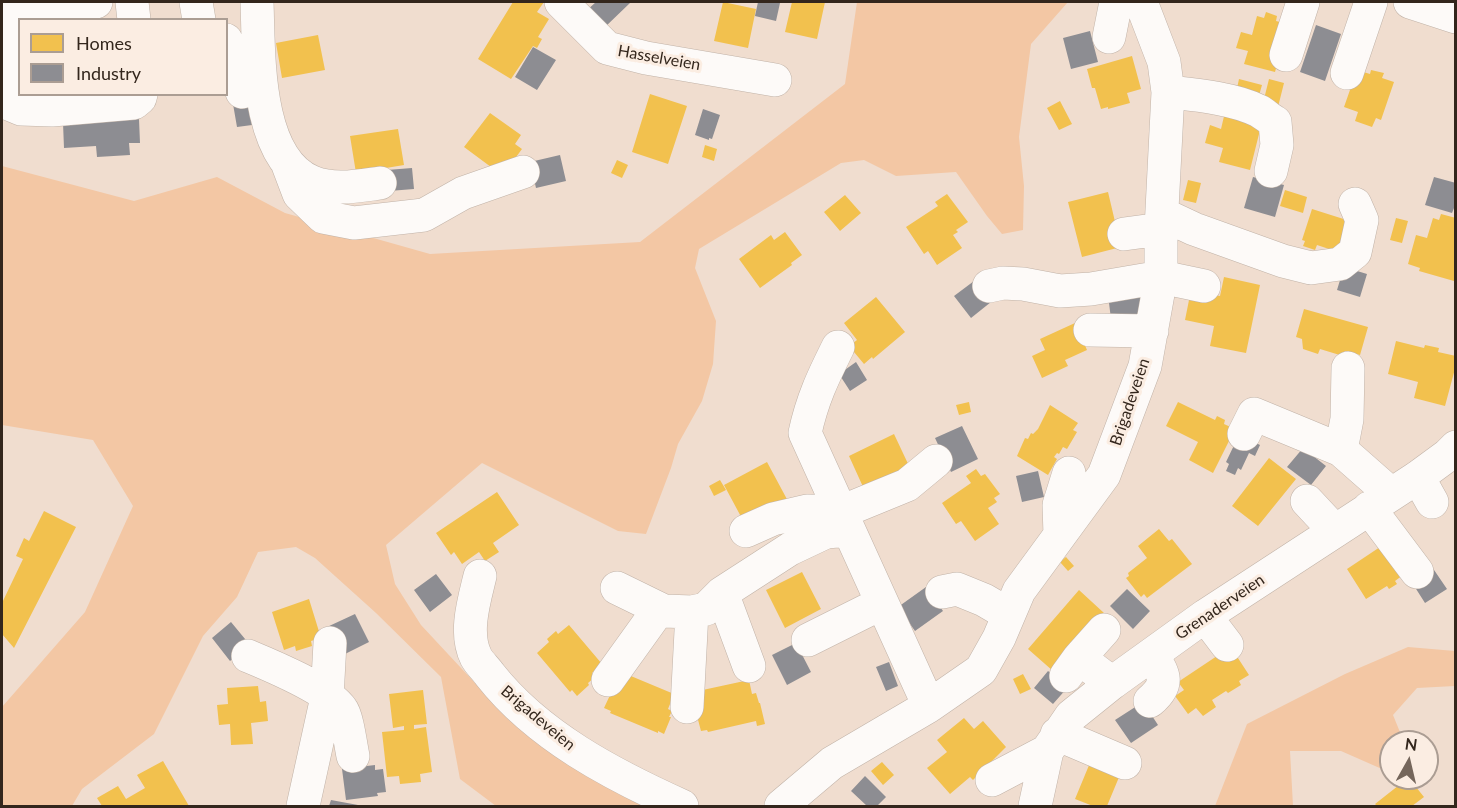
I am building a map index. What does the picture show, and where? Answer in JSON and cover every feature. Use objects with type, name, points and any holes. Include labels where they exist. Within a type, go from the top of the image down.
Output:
[{"type":"street","points":[[76,2],[6,4],[9,104],[21,109],[52,110],[134,103],[140,96]]},
{"type":"street","points":[[132,2],[134,18]]},
{"type":"street","points":[[196,2],[199,18]]},
{"type":"street","name":"Hasselveien","points":[[561,2],[607,48],[646,58],[775,80]]},
{"type":"street","points":[[1109,38],[1116,2]]},
{"type":"street","name":"Brigadeveien","points":[[781,807],[832,763],[913,705],[981,670],[1018,591],[1104,476],[1145,366],[1161,278],[1161,221],[1168,92],[1164,63],[1141,2]]},
{"type":"street","points":[[1347,73],[1371,2]]},
{"type":"street","points":[[1410,2],[1455,17]]},
{"type":"street","points":[[1286,56],[1293,5]]},
{"type":"street","points":[[268,10],[263,94],[273,139],[288,165],[299,194],[323,217],[354,223],[424,215],[463,193],[523,172]]},
{"type":"street","points":[[228,46],[242,92]]},
{"type":"street","points":[[1168,92],[1207,96],[1237,104],[1258,111],[1275,122],[1277,145],[1271,171]]},
{"type":"street","points":[[288,165],[312,182],[345,188],[380,183]]},
{"type":"street","points":[[1124,234],[1161,221],[1194,229],[1283,261],[1311,268],[1340,264],[1355,252],[1362,220],[1355,204]]},
{"type":"street","points":[[989,286],[1003,283],[1023,284],[1060,291],[1091,289],[1161,278],[1204,286]]},
{"type":"street","points":[[1090,330],[1152,331]]},
{"type":"street","points":[[838,347],[819,384],[805,433],[882,603],[913,705]]},
{"type":"street","points":[[1341,450],[1347,419],[1348,368]]},
{"type":"street","points":[[1244,434],[1254,414],[1341,450],[1403,495],[1417,572]]},
{"type":"street","name":"Grenaderveien","points":[[1035,807],[1052,742],[1071,716],[1112,683],[1153,642],[1205,616],[1335,531],[1403,495],[1455,447]]},
{"type":"street","points":[[617,588],[664,611],[692,612],[706,609],[722,593],[790,549],[845,521],[907,485],[936,461]]},
{"type":"street","points":[[1060,536],[1059,505],[1070,473]]},
{"type":"street","points":[[1307,501],[1335,531]]},
{"type":"street","points":[[747,531],[773,519],[807,511],[845,521]]},
{"type":"street","name":"Brigadeveien","points":[[480,576],[470,629],[476,656],[506,695],[562,741],[634,785],[682,807]]},
{"type":"street","points":[[942,592],[957,588],[984,600],[1008,615]]},
{"type":"street","points":[[722,593],[749,666]]},
{"type":"street","points":[[808,640],[882,603]]},
{"type":"street","points":[[608,680],[659,609]]},
{"type":"street","points":[[687,707],[692,612]]},
{"type":"street","points":[[1205,616],[1227,645]]},
{"type":"street","points":[[1104,630],[1072,667],[1112,683]]},
{"type":"street","points":[[1150,701],[1160,693],[1164,681],[1153,642]]},
{"type":"street","points":[[303,807],[327,697],[330,643]]},
{"type":"street","points":[[248,656],[292,675],[343,710],[353,756]]},
{"type":"street","points":[[992,780],[1052,742],[1125,763]]},
{"type":"shaded area","points":[[857,2],[1068,2],[1031,44],[1019,137],[1024,186],[1023,230],[1002,234],[956,172],[896,176],[864,160],[841,163],[699,249],[695,268],[716,321],[713,364],[702,401],[678,444],[646,534],[618,531],[482,463],[386,545],[395,584],[421,625],[475,683],[551,747],[654,806],[496,806],[460,779],[441,677],[376,613],[315,558],[296,547],[258,552],[237,597],[203,636],[154,734],[82,789],[72,806],[2,806],[2,707],[85,612],[133,506],[93,440],[2,425],[2,166],[134,201],[217,177],[285,213],[430,254],[640,242],[845,84]]},
{"type":"shaded area","points":[[1408,647],[1455,651],[1455,686],[1417,688],[1393,715],[1399,730],[1379,730],[1379,768],[1341,751],[1290,751],[1293,806],[1215,806],[1247,724],[1345,674]]},
{"type":"building: Homes","points":[[513,2],[544,2],[537,12],[549,19],[538,37],[542,39],[537,48],[533,46],[511,79],[478,59]]},
{"type":"building: Homes","points":[[723,2],[756,9],[748,48],[714,41]]},
{"type":"building: Homes","points":[[792,2],[825,2],[817,39],[785,32]]},
{"type":"building: Homes","points":[[1266,12],[1277,16],[1276,21],[1288,24],[1275,72],[1244,64],[1248,51],[1236,48],[1241,32],[1252,35],[1257,16],[1264,18]]},
{"type":"building: Homes","points":[[318,35],[325,70],[282,78],[276,43]]},
{"type":"building: Homes","points":[[1132,56],[1141,89],[1127,93],[1130,103],[1101,109],[1087,69]]},
{"type":"building: Homes","points":[[1357,70],[1370,74],[1371,70],[1384,73],[1382,78],[1394,82],[1381,120],[1376,118],[1372,127],[1355,121],[1358,112],[1344,107]]},
{"type":"building: Homes","points":[[1239,79],[1262,85],[1258,99],[1236,93]]},
{"type":"building: Homes","points":[[1269,79],[1284,83],[1278,107],[1263,103]]},
{"type":"building: Homes","points":[[650,94],[687,106],[668,164],[632,152]]},
{"type":"building: Homes","points":[[1060,101],[1072,124],[1059,130],[1047,108]]},
{"type":"building: Homes","points":[[1225,112],[1262,122],[1250,170],[1219,162],[1223,148],[1205,143],[1210,125],[1221,129]]},
{"type":"building: Homes","points":[[490,113],[521,135],[515,144],[522,149],[508,168],[495,170],[464,147]]},
{"type":"building: Homes","points":[[398,129],[404,165],[356,173],[350,136]]},
{"type":"building: Homes","points":[[705,145],[717,149],[714,161],[702,157]]},
{"type":"building: Homes","points":[[617,160],[628,165],[622,178],[611,173]]},
{"type":"building: Homes","points":[[1188,180],[1201,183],[1196,203],[1183,200]]},
{"type":"building: Homes","points":[[1285,190],[1307,197],[1303,213],[1280,206]]},
{"type":"building: Homes","points":[[1108,192],[1121,247],[1082,257],[1068,202]]},
{"type":"building: Homes","points":[[947,194],[968,222],[956,230],[958,232],[953,235],[962,248],[937,265],[928,251],[924,254],[906,227],[938,206],[935,202]]},
{"type":"building: Homes","points":[[845,195],[861,213],[840,231],[824,212]]},
{"type":"building: Homes","points":[[1312,209],[1353,222],[1345,246],[1338,244],[1335,251],[1317,245],[1315,250],[1303,246],[1305,241],[1302,240]]},
{"type":"building: Homes","points":[[1441,214],[1456,218],[1454,281],[1419,271],[1420,268],[1408,264],[1416,235],[1427,238],[1433,218],[1439,220]]},
{"type":"building: Homes","points":[[1396,218],[1408,221],[1402,243],[1390,240]]},
{"type":"building: Homes","points":[[785,232],[802,255],[760,288],[739,259],[771,235],[774,240]]},
{"type":"building: Homes","points":[[1224,277],[1260,285],[1246,353],[1210,346],[1214,326],[1185,320],[1191,290],[1220,296]]},
{"type":"building: Homes","points":[[876,297],[905,332],[864,364],[849,346],[857,340],[844,323]]},
{"type":"building: Homes","points":[[1304,309],[1368,327],[1360,355],[1345,351],[1343,356],[1320,349],[1318,354],[1303,349],[1302,339],[1296,337]]},
{"type":"building: Homes","points":[[1075,323],[1087,350],[1065,360],[1068,366],[1042,378],[1032,356],[1045,350],[1040,339]]},
{"type":"building: Homes","points":[[1396,341],[1424,348],[1425,345],[1439,348],[1438,352],[1456,356],[1456,365],[1445,406],[1414,398],[1418,382],[1388,374]]},
{"type":"building: Homes","points":[[969,402],[971,412],[959,415],[956,405]]},
{"type":"building: Homes","points":[[1178,402],[1215,420],[1217,416],[1225,420],[1224,424],[1235,429],[1213,473],[1189,460],[1198,442],[1166,426]]},
{"type":"building: Homes","points":[[1050,405],[1078,423],[1073,430],[1077,432],[1067,449],[1063,447],[1054,457],[1057,459],[1048,475],[1017,456],[1025,438],[1028,439],[1031,433],[1033,434],[1038,429]]},
{"type":"building: Homes","points":[[894,434],[910,468],[864,489],[849,456]]},
{"type":"building: Homes","points":[[1269,458],[1296,479],[1258,526],[1232,506]]},
{"type":"building: Homes","points":[[767,462],[789,503],[746,526],[724,485]]},
{"type":"building: Homes","points":[[976,469],[981,476],[985,474],[1000,494],[994,498],[997,502],[988,508],[999,524],[975,541],[961,521],[956,524],[942,503],[971,483],[966,476]]},
{"type":"building: Homes","points":[[720,480],[726,490],[714,496],[709,486]]},
{"type":"building: Homes","points":[[497,492],[519,525],[493,543],[499,552],[485,561],[479,552],[462,564],[454,552],[451,555],[436,533]]},
{"type":"building: Homes","points":[[44,511],[76,527],[14,648],[2,634],[2,603],[23,559],[16,556],[24,538],[29,541]]},
{"type":"building: Homes","points":[[1159,529],[1169,541],[1172,539],[1192,564],[1147,598],[1144,594],[1141,597],[1126,578],[1129,576],[1128,573],[1147,558],[1138,546]]},
{"type":"building: Homes","points":[[1383,545],[1403,575],[1395,581],[1397,584],[1389,589],[1387,586],[1366,599],[1347,569]]},
{"type":"building: Homes","points":[[1066,557],[1074,566],[1068,571],[1060,562]]},
{"type":"building: Homes","points":[[802,572],[821,609],[785,628],[766,590]]},
{"type":"building: Homes","points":[[1079,590],[1104,613],[1053,671],[1028,649]]},
{"type":"building: Homes","points":[[309,599],[321,638],[311,641],[312,646],[296,651],[295,646],[284,650],[272,612]]},
{"type":"building: Homes","points":[[569,625],[602,664],[592,673],[595,677],[588,683],[589,685],[577,696],[572,690],[570,692],[537,653],[549,642],[547,639],[556,631],[558,634]]},
{"type":"building: Homes","points":[[1220,654],[1226,662],[1236,655],[1249,675],[1239,681],[1241,685],[1212,700],[1216,707],[1203,716],[1196,708],[1188,714],[1175,696],[1184,690],[1178,682]]},
{"type":"building: Homes","points":[[626,674],[674,694],[668,709],[672,711],[669,717],[671,717],[664,734],[610,713],[611,711],[604,708],[611,693]]},
{"type":"building: Homes","points":[[1023,674],[1031,689],[1020,694],[1013,679]]},
{"type":"building: Homes","points":[[749,680],[752,694],[756,693],[760,703],[765,724],[757,726],[756,721],[708,732],[707,730],[701,731],[697,716],[698,691]]},
{"type":"building: Homes","points":[[258,686],[260,702],[266,701],[268,721],[251,723],[253,744],[231,745],[230,724],[219,725],[217,705],[228,704],[227,688]]},
{"type":"building: Homes","points":[[423,690],[427,724],[414,725],[414,729],[426,727],[432,772],[420,774],[421,782],[400,784],[399,776],[387,777],[382,732],[404,730],[404,726],[393,728],[389,694]]},
{"type":"building: Homes","points":[[964,718],[974,729],[983,721],[1006,747],[973,780],[970,777],[950,794],[927,768],[947,752],[937,740]]},
{"type":"building: Homes","points":[[1092,758],[1122,770],[1107,806],[1093,806],[1075,799]]},
{"type":"building: Homes","points":[[163,761],[189,806],[102,806],[97,798],[118,786],[126,799],[145,788],[137,775]]},
{"type":"building: Homes","points":[[882,762],[894,775],[883,785],[871,771]]},
{"type":"building: Homes","points":[[1393,790],[1418,790],[1424,797],[1412,806],[1377,806],[1375,804]]},
{"type":"building: Industry","points":[[596,2],[630,3],[604,28],[586,11]]},
{"type":"building: Industry","points":[[758,2],[780,3],[776,21],[755,16]]},
{"type":"building: Industry","points":[[1316,25],[1341,34],[1325,81],[1300,72]]},
{"type":"building: Industry","points":[[1090,31],[1098,62],[1071,69],[1063,38]]},
{"type":"building: Industry","points":[[533,47],[556,60],[537,90],[515,77]]},
{"type":"building: Industry","points":[[248,101],[252,125],[237,127],[233,104]]},
{"type":"building: Industry","points":[[703,109],[720,115],[712,139],[709,138],[709,140],[695,135]]},
{"type":"building: Industry","points":[[139,119],[140,143],[129,143],[130,155],[97,157],[96,146],[64,148],[63,123]]},
{"type":"building: Industry","points":[[560,155],[566,181],[536,188],[530,162]]},
{"type":"building: Industry","points":[[412,168],[414,189],[389,191],[387,170]]},
{"type":"building: Industry","points":[[1253,177],[1284,185],[1275,217],[1244,208]]},
{"type":"building: Industry","points":[[1434,177],[1456,183],[1456,203],[1452,213],[1425,205]]},
{"type":"building: Industry","points":[[1344,267],[1367,274],[1360,297],[1337,290]]},
{"type":"building: Industry","points":[[974,281],[991,302],[971,318],[954,296]]},
{"type":"building: Industry","points":[[1139,290],[1144,322],[1112,327],[1108,295]]},
{"type":"building: Industry","points":[[856,362],[867,380],[850,391],[839,374]]},
{"type":"building: Industry","points":[[962,426],[978,459],[951,472],[935,438]]},
{"type":"building: Industry","points":[[1237,439],[1252,441],[1260,445],[1255,456],[1249,453],[1241,470],[1238,468],[1235,475],[1226,471],[1229,464],[1226,462]]},
{"type":"building: Industry","points":[[1303,448],[1326,466],[1311,485],[1287,467]]},
{"type":"building: Industry","points":[[1038,471],[1044,497],[1022,502],[1016,476]]},
{"type":"building: Industry","points":[[1432,567],[1447,589],[1425,603],[1411,581]]},
{"type":"building: Industry","points":[[436,574],[452,595],[430,612],[414,590]]},
{"type":"building: Industry","points":[[926,587],[943,611],[915,631],[898,607]]},
{"type":"building: Industry","points":[[1127,589],[1150,611],[1133,629],[1110,606]]},
{"type":"building: Industry","points":[[355,614],[369,642],[341,656],[327,627]]},
{"type":"building: Industry","points":[[231,622],[250,645],[230,661],[212,638]]},
{"type":"building: Industry","points":[[796,643],[811,672],[787,685],[772,655]]},
{"type":"building: Industry","points":[[889,662],[898,686],[886,691],[876,667]]},
{"type":"building: Industry","points":[[1048,671],[1068,687],[1053,704],[1034,688]]},
{"type":"building: Industry","points":[[1143,702],[1158,725],[1131,743],[1115,720]]},
{"type":"building: Industry","points":[[375,765],[375,770],[383,769],[386,792],[377,793],[378,796],[346,800],[342,769]]},
{"type":"building: Industry","points":[[865,776],[886,797],[877,806],[867,806],[851,791]]},
{"type":"building: Industry","points":[[331,800],[358,805],[358,806],[329,806]]}]
